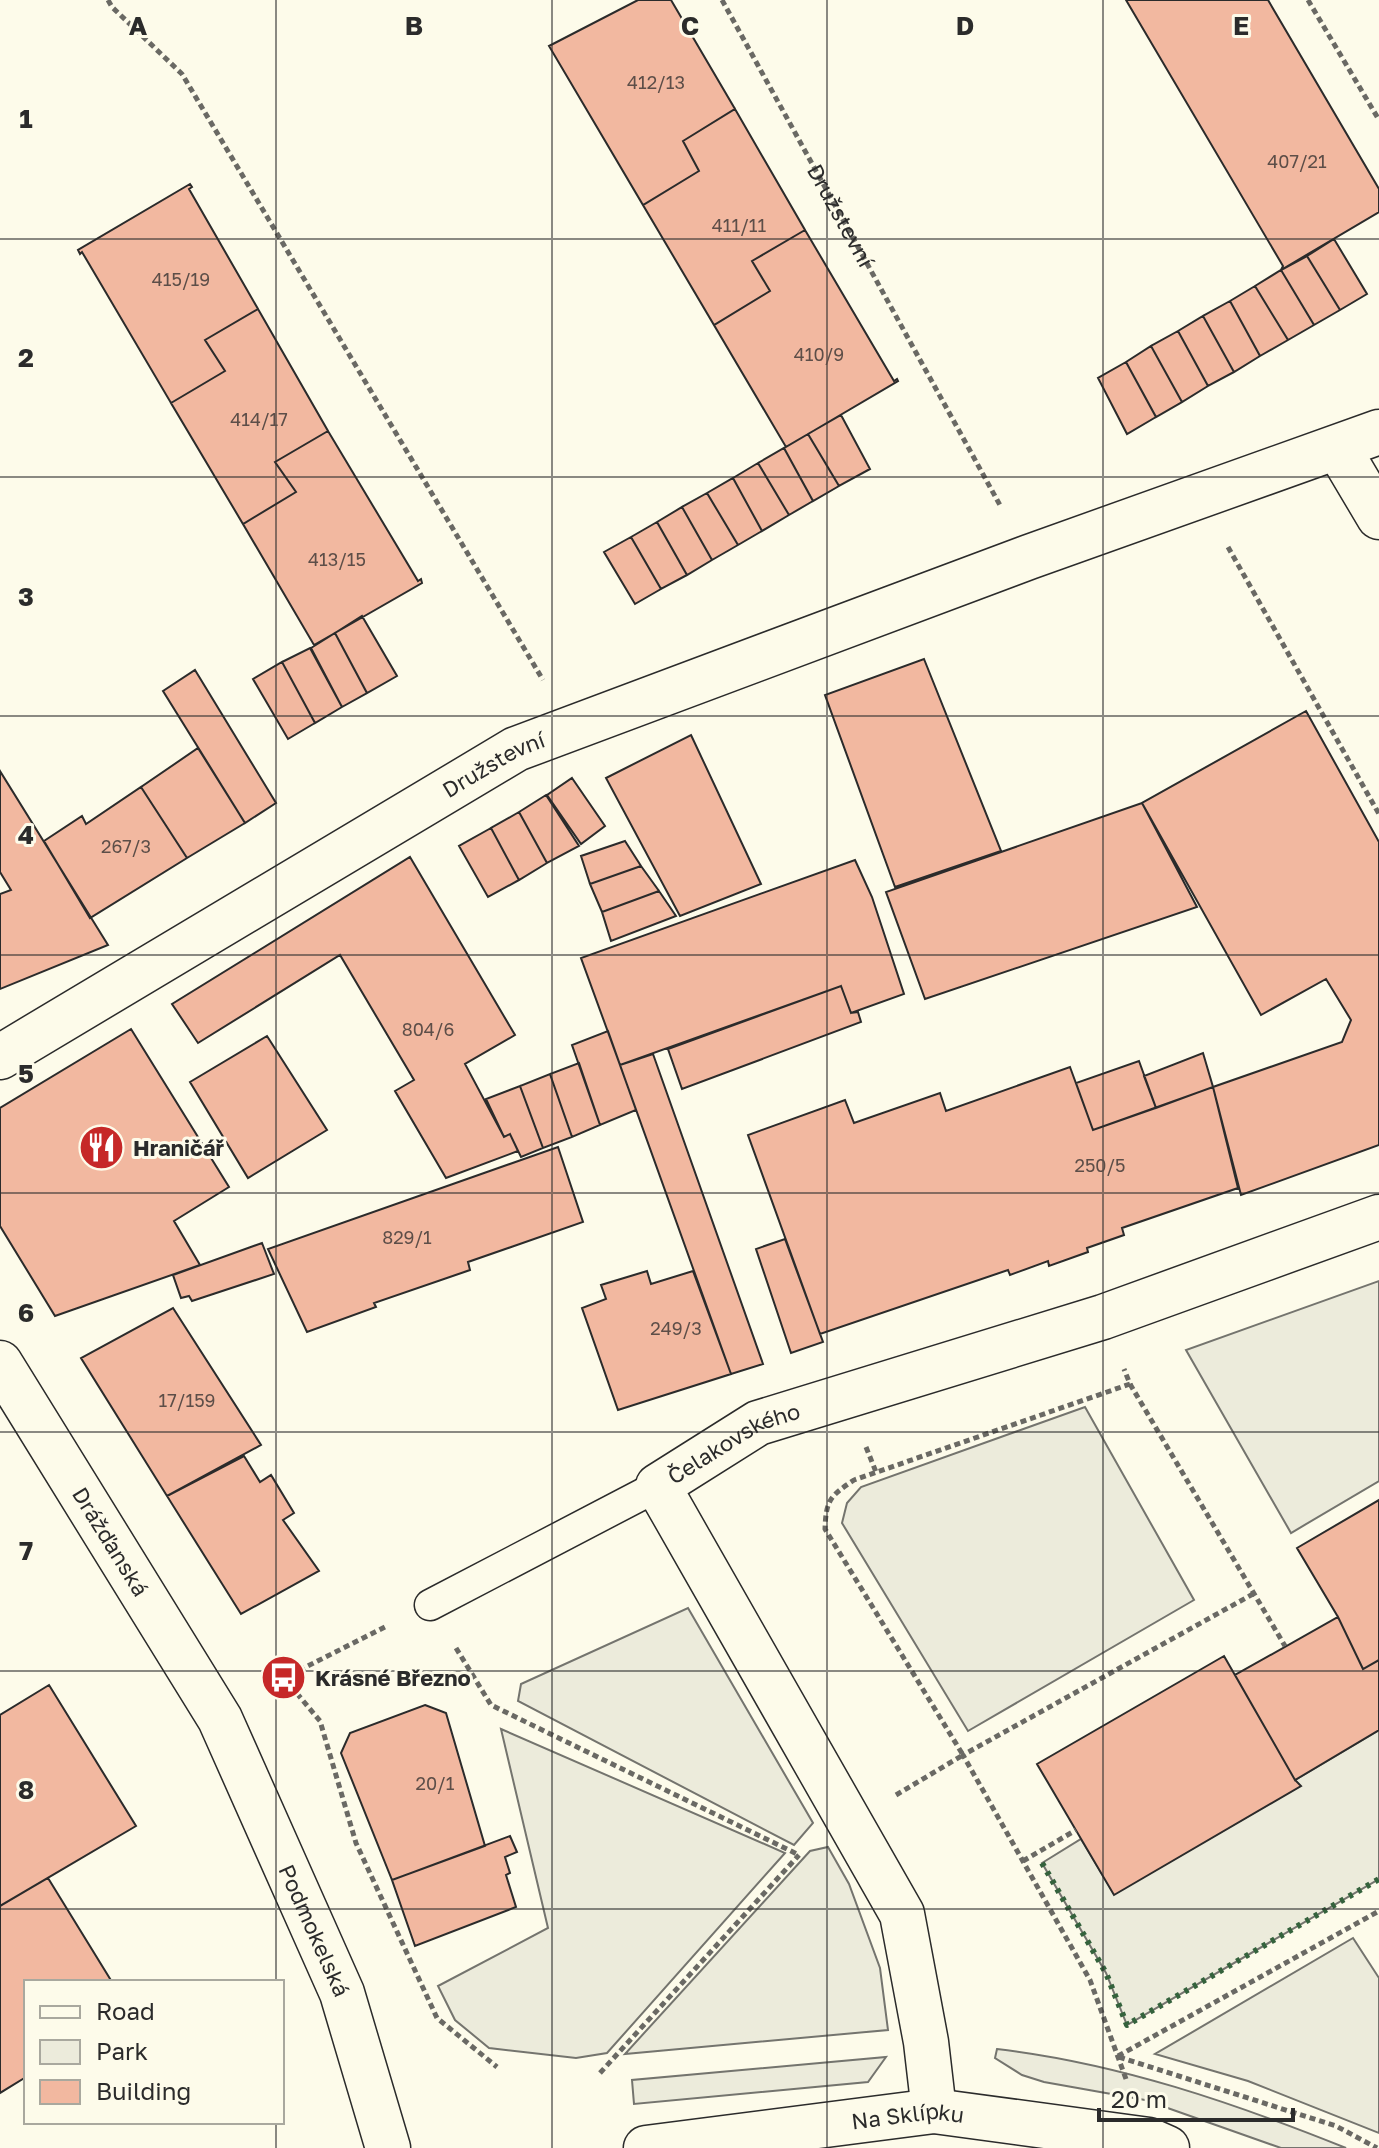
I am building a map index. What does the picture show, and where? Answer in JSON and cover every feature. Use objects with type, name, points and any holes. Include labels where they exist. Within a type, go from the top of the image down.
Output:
[{"type":"street","name":"Družstevní","points":[[0,1057],[516,749],[1029,557],[1379,432]]},
{"type":"street","points":[[1338,448],[1379,517]]},
{"type":"street","name":"Čelakovského","points":[[934,2111],[926,2042],[902,1914],[658,1486],[758,1423],[1103,1317],[1379,1217]]},
{"type":"street","name":"Drážďanská","points":[[0,1363],[220,1719]]},
{"type":"street","name":"Podmokelská","points":[[220,1719],[342,1993],[388,2148]]},
{"type":"street","name":"Na Sklípku","points":[[646,2148],[934,2111],[1156,2145]]},
{"type":"lane","points":[[430,1605],[658,1486]]},
{"type":"path","points":[[108,0],[182,74],[573,730]]},
{"type":"path","name":"Družstevní","points":[[722,0],[1029,557]]},
{"type":"path","points":[[1308,0],[1379,120]]},
{"type":"path","points":[[1199,496],[1379,814]]},
{"type":"path","points":[[1103,1317],[1130,1384],[1285,1646]]},
{"type":"path","points":[[1118,2056],[1090,1980],[963,1755],[825,1529],[826,1509],[832,1495],[854,1480],[1130,1384]]},
{"type":"path","points":[[887,1800],[1253,1594]]},
{"type":"path","points":[[196,1679],[284,1678],[430,1605],[491,1705],[799,1855]]},
{"type":"path","points":[[284,1678],[320,1721],[356,1843],[437,2018],[497,2067]]},
{"type":"path","points":[[1023,1861],[1076,1830]]},
{"type":"path","points":[[600,2073],[809,1844]]},
{"type":"path","points":[[1118,2056],[1379,1911]]},
{"type":"path","points":[[1118,2056],[1336,2126],[1377,2148]]},
{"type":"green space","points":[[1379,1281],[1379,1481],[1291,1533],[1186,1350]]},
{"type":"green space","points":[[1085,1407],[1194,1600],[968,1731],[842,1523],[847,1503],[861,1487]]},
{"type":"green space","points":[[688,1608],[813,1823],[794,1845],[518,1701],[521,1684]]},
{"type":"green space","points":[[501,1729],[785,1853],[607,2053],[576,2058],[489,2048],[455,2020],[438,1986],[548,1928]]},
{"type":"green space","points":[[1379,1730],[1379,1879],[1127,2025],[1106,1973],[1042,1863],[1081,1839],[1114,1894],[1300,1786],[1295,1780]]},
{"type":"green space","points":[[828,1847],[849,1884],[880,1968],[888,2030],[625,2054],[810,1851]]},
{"type":"green space","points":[[1353,1938],[1379,1978],[1379,2133],[1248,2081],[1155,2054]]},
{"type":"green space","points":[[997,2049],[1087,2064],[1175,2087],[1346,2148],[1281,2148],[1145,2100],[1044,2082],[1022,2075],[995,2058]]},
{"type":"green space","points":[[886,2057],[868,2082],[634,2104],[632,2080]]},
{"type":"building","points":[[638,0],[671,0],[735,109],[683,141],[699,171],[643,205],[549,46]]},
{"type":"building","points":[[1126,0],[1268,0],[1379,189],[1379,212],[1281,270],[1283,266]]},
{"type":"building","points":[[735,109],[805,230],[752,261],[770,291],[714,325],[643,205],[699,171],[683,141]]},
{"type":"building","points":[[190,184],[192,187],[189,189],[258,309],[205,340],[225,371],[171,403],[78,250]]},
{"type":"building","points":[[805,230],[894,381],[898,381],[786,447],[714,325],[770,291],[752,261]]},
{"type":"building","points":[[1334,239],[1367,294],[1340,310],[1307,256]]},
{"type":"building","points":[[1307,256],[1340,310],[1314,325],[1281,270]]},
{"type":"building","points":[[1281,270],[1314,325],[1288,340],[1255,286]]},
{"type":"building","points":[[1255,286],[1288,340],[1260,356],[1230,301]]},
{"type":"building","points":[[1230,301],[1260,356],[1234,372],[1203,316]]},
{"type":"building","points":[[258,309],[328,431],[275,462],[296,492],[243,524],[171,403],[225,371],[205,340]]},
{"type":"building","points":[[1203,316],[1234,372],[1208,386],[1178,331]]},
{"type":"building","points":[[1178,331],[1208,386],[1182,402],[1151,346]]},
{"type":"building","points":[[1151,346],[1182,402],[1156,417],[1126,362]]},
{"type":"building","points":[[1126,362],[1156,417],[1127,434],[1098,378]]},
{"type":"building","points":[[841,415],[870,469],[839,486],[808,434]]},
{"type":"building","points":[[328,431],[422,583],[314,645],[243,524],[296,492],[275,462]]},
{"type":"building","points":[[808,434],[839,486],[813,501],[784,448]]},
{"type":"building","points":[[784,448],[813,501],[789,515],[758,463]]},
{"type":"building","points":[[758,463],[789,515],[762,531],[733,478]]},
{"type":"building","points":[[733,478],[762,531],[738,545],[707,493]]},
{"type":"building","points":[[707,493],[738,545],[712,560],[682,507]]},
{"type":"building","points":[[682,507],[712,560],[687,575],[657,522]]},
{"type":"building","points":[[657,522],[687,575],[661,589],[631,537]]},
{"type":"building","points":[[631,537],[661,589],[635,604],[604,552]]},
{"type":"building","points":[[362,616],[397,676],[367,693],[335,633]]},
{"type":"building","points":[[335,633],[367,693],[342,707],[311,648]]},
{"type":"building","points":[[310,648],[342,707],[315,723],[282,662]]},
{"type":"building","points":[[924,659],[1001,851],[895,887],[825,695]]},
{"type":"building","points":[[282,662],[315,723],[288,739],[253,679]]},
{"type":"building","points":[[195,670],[276,803],[245,823],[163,691]]},
{"type":"building","points":[[1306,711],[1379,842],[1379,1145],[1241,1195],[1213,1087],[1342,1042],[1351,1020],[1326,979],[1261,1015],[1142,803]]},
{"type":"building","points":[[691,735],[761,884],[680,916],[606,778]]},
{"type":"building","points":[[198,748],[245,823],[187,858],[141,787]]},
{"type":"building","points":[[0,771],[108,945],[0,989],[0,894],[11,890],[0,872]]},
{"type":"building","points":[[572,778],[605,826],[581,844],[547,795]]},
{"type":"building","points":[[141,787],[187,858],[90,918],[44,841],[82,816],[86,824]]},
{"type":"building","points":[[546,795],[579,846],[547,863],[519,812]]},
{"type":"building","points":[[1142,803],[1197,907],[925,999],[886,892]]},
{"type":"building","points":[[519,812],[547,863],[519,880],[491,828]]},
{"type":"building","points":[[491,828],[519,880],[488,897],[459,846]]},
{"type":"building","points":[[625,841],[641,866],[590,884],[581,856]]},
{"type":"building","points":[[410,857],[515,1035],[465,1064],[504,1137],[510,1134],[518,1151],[446,1178],[395,1091],[414,1080],[340,955],[198,1043],[172,1004]]},
{"type":"building","points":[[855,860],[872,897],[904,994],[851,1013],[841,986],[620,1065],[581,958]]},
{"type":"building","points":[[641,866],[659,891],[602,912],[590,884]]},
{"type":"building","points":[[659,891],[676,916],[611,941],[602,912]]},
{"type":"building","points":[[841,986],[851,1013],[858,1012],[861,1022],[682,1089],[668,1049]]},
{"type":"building","name":"Hraničář","points":[[131,1029],[229,1187],[174,1221],[200,1265],[55,1316],[0,1226],[0,1108]]},
{"type":"building","points":[[608,1031],[636,1110],[600,1125],[572,1045]]},
{"type":"building","points":[[267,1036],[327,1130],[248,1178],[190,1082]]},
{"type":"building","points":[[1203,1053],[1213,1087],[1156,1108],[1144,1076]]},
{"type":"building","points":[[653,1054],[763,1364],[731,1374],[620,1065]]},
{"type":"building","points":[[1139,1061],[1156,1108],[1093,1130],[1076,1083]]},
{"type":"building","points":[[579,1063],[600,1125],[572,1137],[550,1074]]},
{"type":"building","points":[[1070,1067],[1093,1130],[1213,1087],[1238,1188],[1122,1228],[1124,1235],[1049,1266],[1048,1261],[1010,1275],[1008,1270],[820,1334],[748,1135],[845,1100],[854,1123],[940,1093],[946,1111]]},
{"type":"building","points":[[550,1074],[572,1137],[543,1148],[520,1086]]},
{"type":"building","points":[[520,1086],[543,1148],[521,1157],[510,1134],[504,1137],[486,1099]]},
{"type":"building","points":[[558,1147],[583,1222],[468,1262],[470,1270],[374,1303],[376,1307],[307,1332],[268,1249]]},
{"type":"building","points":[[785,1239],[823,1342],[791,1353],[756,1249]]},
{"type":"building","points":[[262,1243],[274,1274],[192,1301],[189,1296],[181,1298],[173,1275]]},
{"type":"building","points":[[647,1271],[651,1284],[693,1271],[731,1374],[618,1410],[582,1308],[606,1299],[601,1285]]},
{"type":"building","points":[[173,1308],[261,1445],[167,1496],[81,1358]]},
{"type":"building","points":[[244,1456],[260,1482],[271,1475],[294,1513],[283,1520],[319,1571],[241,1614],[167,1496]]},
{"type":"building","points":[[1379,1500],[1379,1660],[1363,1669],[1338,1617],[1297,1548]]},
{"type":"building","points":[[1338,1617],[1363,1669],[1379,1660],[1379,1730],[1295,1780],[1235,1675]]},
{"type":"building","points":[[1224,1656],[1301,1786],[1114,1895],[1037,1764]]},
{"type":"building","points":[[49,1685],[136,1826],[0,1906],[0,1715]]},
{"type":"building","points":[[425,1705],[446,1713],[485,1846],[392,1880],[341,1753],[350,1733]]},
{"type":"building","points":[[510,1836],[517,1852],[505,1857],[510,1873],[506,1875],[516,1907],[415,1946],[392,1880]]},
{"type":"building","points":[[48,1878],[111,1980],[24,1980],[24,2078],[0,2093],[0,1906]]},
{"type":"hedge","points":[[1042,1863],[1106,1973],[1127,2025],[1379,1879]]},
{"type":"place","name":"Hraničář","points":[[102,1148]]},
{"type":"place","name":"Krásné Březno","points":[[284,1678]]}]
